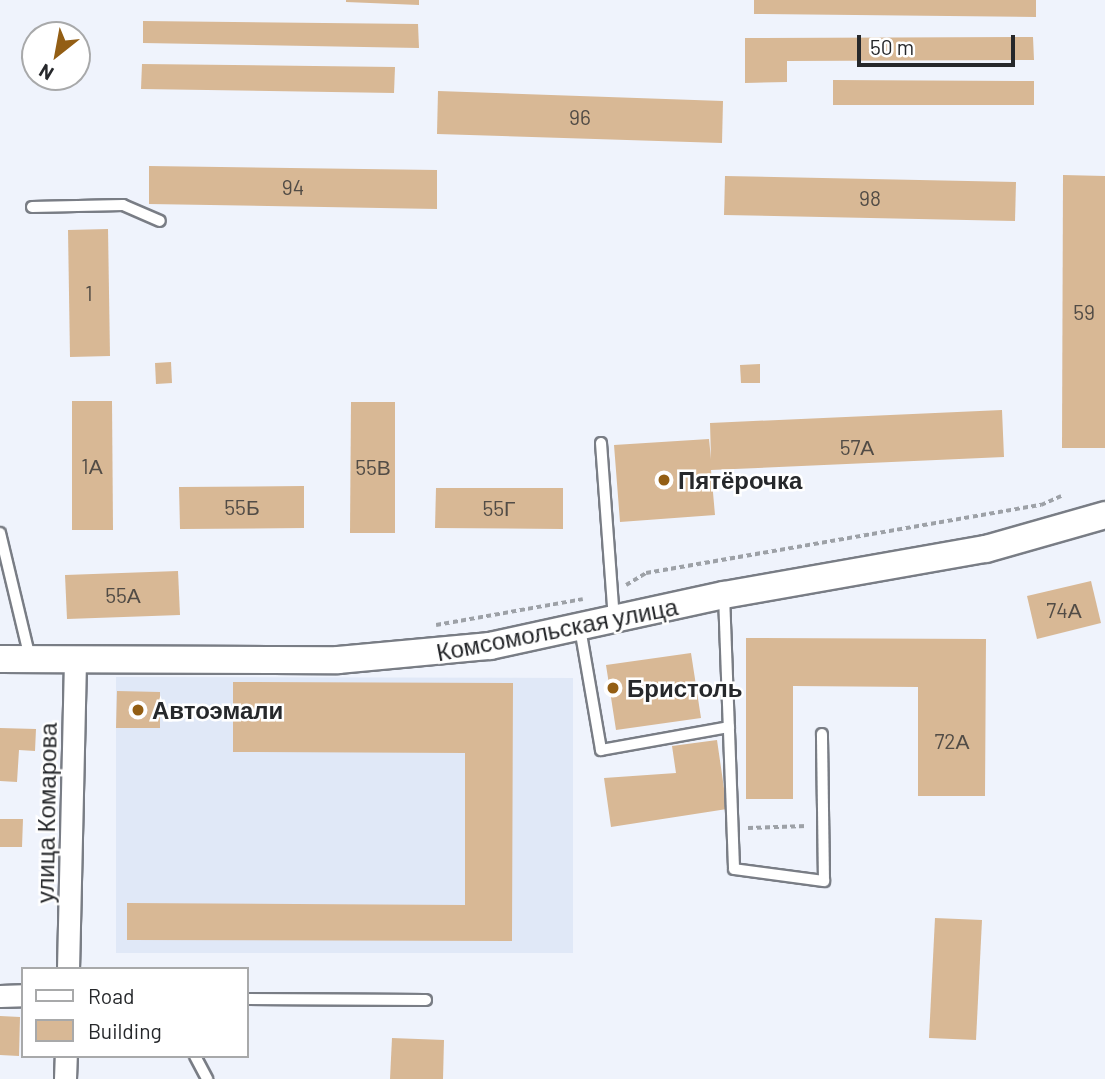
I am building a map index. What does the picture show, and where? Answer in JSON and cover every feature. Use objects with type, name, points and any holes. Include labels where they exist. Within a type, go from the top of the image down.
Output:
[{"type":"street","name":"Комсомольская улица","points":[[0,659],[402,657],[580,628],[613,608],[724,595],[986,549],[1105,515]]},
{"type":"street","name":"улица Комарова","points":[[68,967],[75,659]]},
{"type":"street","points":[[0,996],[21,995]]},
{"type":"street","points":[[65,1079],[66,1058]]},
{"type":"lane","points":[[32,207],[123,205],[160,220]]},
{"type":"lane","points":[[601,443],[613,608]]},
{"type":"lane","points":[[0,533],[30,658]]},
{"type":"lane","points":[[724,595],[734,869],[813,882],[824,881],[822,734]]},
{"type":"lane","points":[[580,628],[601,750],[729,727]]},
{"type":"lane","points":[[248,999],[426,1000]]},
{"type":"lane","points":[[196,1058],[207,1079]]},
{"type":"path","points":[[426,627],[613,608],[646,573],[1041,505],[1061,496]]},
{"type":"path","points":[[732,829],[823,826]]},
{"type":"shaded area","points":[[116,677],[573,678],[573,953],[116,953]]},
{"type":"building","points":[[419,0],[419,5],[346,2]]},
{"type":"building","points":[[754,0],[1036,0],[1036,17],[754,14]]},
{"type":"building","points":[[143,21],[418,24],[419,48],[143,43]]},
{"type":"building","points":[[1033,37],[1034,60],[787,61],[787,82],[745,83],[745,38]]},
{"type":"building","points":[[142,64],[395,67],[394,93],[141,89]]},
{"type":"building","points":[[833,80],[1034,81],[1034,105],[833,105]]},
{"type":"building","points":[[438,91],[723,101],[722,143],[437,134]]},
{"type":"building","points":[[149,166],[437,170],[437,209],[149,204]]},
{"type":"building","points":[[1063,175],[1105,176],[1105,448],[1062,448]]},
{"type":"building","points":[[725,176],[1016,182],[1015,221],[724,215]]},
{"type":"building","points":[[108,229],[110,356],[70,357],[68,230]]},
{"type":"building","points":[[171,362],[172,383],[156,384],[155,363]]},
{"type":"building","points":[[760,364],[760,383],[741,383],[740,365]]},
{"type":"building","points":[[72,401],[112,401],[113,530],[72,530]]},
{"type":"building","points":[[351,402],[395,402],[395,533],[350,533]]},
{"type":"building","points":[[1002,410],[1004,457],[711,470],[715,515],[620,522],[614,445],[709,439],[711,459],[710,423]]},
{"type":"building","points":[[304,486],[304,528],[180,529],[179,487]]},
{"type":"building","points":[[436,488],[563,488],[563,529],[435,528]]},
{"type":"building","points":[[178,571],[180,615],[67,619],[65,575]]},
{"type":"building","points":[[1091,581],[1101,623],[1037,639],[1027,596]]},
{"type":"building","points":[[746,638],[986,639],[985,796],[918,796],[918,687],[793,686],[793,799],[746,799]]},
{"type":"building","points":[[691,653],[701,718],[616,730],[606,665]]},
{"type":"building","points":[[233,682],[513,683],[512,941],[127,940],[127,903],[465,905],[465,753],[233,752]]},
{"type":"building","name":"Автоэмали","points":[[117,691],[160,692],[160,728],[116,728]]},
{"type":"building","points":[[0,728],[36,729],[35,751],[19,750],[17,782],[0,781]]},
{"type":"building","points":[[717,740],[727,809],[611,827],[604,778],[676,773],[672,746]]},
{"type":"building","points":[[0,819],[23,819],[22,847],[0,847]]},
{"type":"building","points":[[935,918],[982,920],[976,1040],[929,1038]]},
{"type":"building","points":[[0,1016],[20,1017],[19,1056],[0,1055]]},
{"type":"building","points":[[392,1038],[444,1040],[443,1079],[390,1079]]},
{"type":"place","name":"Пятёрочка","points":[[664,480]]},
{"type":"place","name":"Бристоль","points":[[613,688]]},
{"type":"place","name":"Автоэмали","points":[[138,710]]}]
